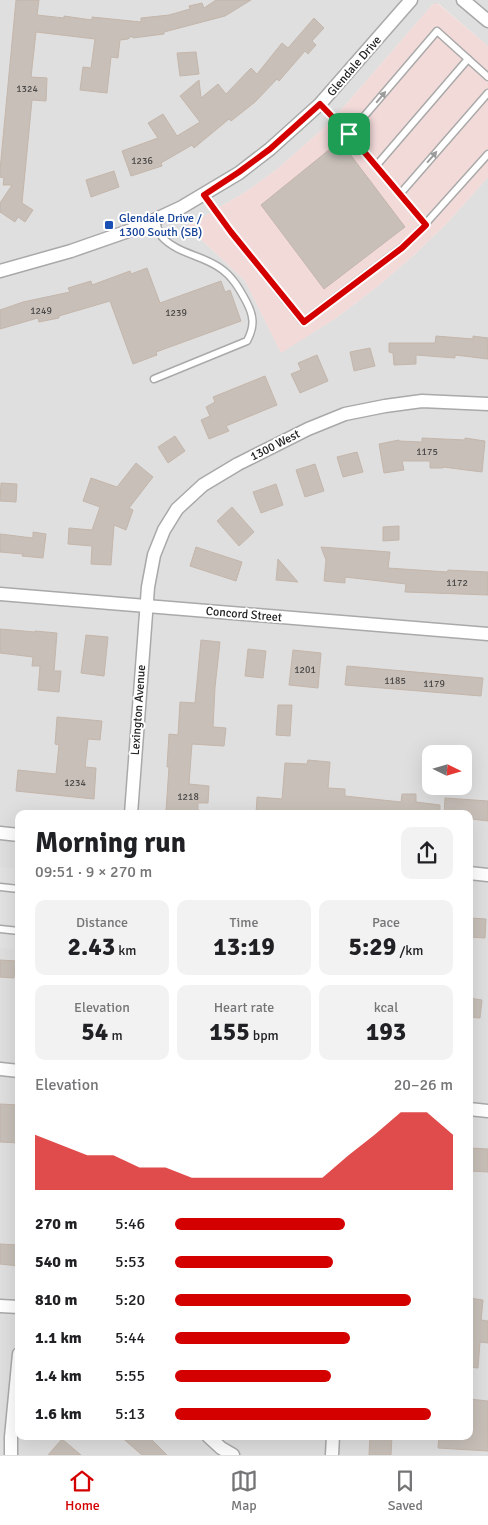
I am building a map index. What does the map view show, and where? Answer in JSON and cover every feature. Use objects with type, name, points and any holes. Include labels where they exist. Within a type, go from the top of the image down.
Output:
[{"type":"street","name":"Glendale Drive","points":[[0,271],[72,251],[138,228],[204,195],[239,172],[270,149],[320,104],[411,0]]},
{"type":"street","points":[[463,0],[488,21]]},
{"type":"street","name":"1300 West","points":[[146,606],[154,555],[164,530],[176,509],[203,485],[231,468],[308,429],[345,414],[422,401],[488,404]]},
{"type":"street","name":"Concord Street","points":[[0,594],[488,634]]},
{"type":"street","name":"Lexington Avenue","points":[[130,810],[146,606]]},
{"type":"street","points":[[0,833],[15,835]]},
{"type":"street","points":[[473,873],[488,875]]},
{"type":"street","points":[[0,1069],[15,1071]]},
{"type":"street","points":[[473,1109],[488,1111]]},
{"type":"street","points":[[0,1306],[15,1307]]},
{"type":"street","points":[[11,1455],[15,1396]]},
{"type":"street","points":[[212,1440],[233,1455]]},
{"type":"street","points":[[332,1455],[333,1440]]},
{"type":"lane","points":[[349,134],[437,31],[488,77]]},
{"type":"lane","points":[[376,166],[468,59]]},
{"type":"lane","points":[[400,194],[488,93]]},
{"type":"lane","points":[[320,104],[349,134],[426,225]]},
{"type":"lane","points":[[204,195],[231,232],[304,322],[402,248],[426,225],[488,154]]},
{"type":"lane","points":[[154,379],[247,341],[254,319],[248,304],[236,284],[220,268],[174,247],[160,236],[156,220]]},
{"type":"lane","points":[[0,887],[15,889]]},
{"type":"lane","points":[[0,930],[15,931]]},
{"type":"shaded area","points":[[0,0],[488,0],[488,46],[439,4],[433,4],[324,128],[276,170],[244,193],[187,226],[245,281],[281,352],[336,318],[378,286],[448,222],[488,177],[488,1455],[0,1455]]},
{"type":"shaded area","points":[[437,3],[488,46],[488,177],[448,222],[378,286],[336,318],[281,353],[245,281],[187,226],[244,193],[276,170],[324,128],[433,4]]},
{"type":"shaded area","points":[[0,867],[15,869],[15,950],[0,948]]},
{"type":"building","points":[[16,0],[39,0],[37,15],[92,20],[92,17],[141,22],[141,18],[169,15],[190,9],[189,6],[202,3],[204,8],[216,0],[251,0],[225,16],[164,32],[164,34],[133,38],[132,36],[128,39],[120,40],[118,58],[111,57],[107,93],[80,90],[83,67],[91,68],[95,39],[36,32],[31,77],[47,78],[46,101],[32,100],[22,203],[33,210],[25,222],[18,217],[15,222],[0,212],[0,203],[12,185],[3,185],[4,178],[0,177],[0,170]]},
{"type":"building","points":[[314,18],[324,28],[312,41],[316,45],[308,54],[305,51],[279,81],[277,79],[255,102],[231,121],[229,119],[194,148],[192,145],[161,163],[162,166],[131,176],[122,151],[158,138],[148,123],[163,114],[177,136],[200,122],[180,96],[199,80],[201,98],[218,84],[226,94],[251,68],[257,74],[282,43],[288,48]]},
{"type":"building","points":[[196,52],[199,74],[180,76],[177,53]]},
{"type":"building","points":[[340,141],[405,227],[324,289],[261,205]]},
{"type":"building","points":[[114,171],[119,187],[91,197],[86,180]]},
{"type":"building","points":[[147,268],[160,303],[221,281],[225,292],[230,290],[241,321],[156,352],[157,355],[133,364],[110,301],[59,316],[59,318],[39,322],[38,318],[0,329],[0,310],[23,302],[70,292],[68,288],[91,281],[92,285],[130,271],[131,274]]},
{"type":"building","points":[[436,336],[473,339],[473,336],[488,338],[488,359],[455,355],[455,358],[416,355],[416,364],[394,365],[393,353],[389,352],[389,343],[435,343]]},
{"type":"building","points":[[370,348],[375,366],[354,371],[350,352]]},
{"type":"building","points":[[317,355],[328,381],[300,393],[291,374],[301,370],[298,363]]},
{"type":"building","points":[[265,376],[277,405],[226,426],[229,431],[209,439],[201,420],[210,416],[206,407],[215,402],[213,397]]},
{"type":"building","points":[[175,436],[185,451],[168,463],[158,447]]},
{"type":"building","points":[[422,438],[465,440],[465,438],[485,441],[482,472],[443,467],[430,468],[430,461],[402,461],[404,470],[384,473],[379,444],[399,440],[422,442]]},
{"type":"building","points":[[357,452],[363,472],[343,477],[337,457]]},
{"type":"building","points":[[136,463],[153,477],[129,508],[133,510],[126,530],[114,525],[111,565],[91,564],[92,546],[68,544],[69,528],[92,530],[100,507],[83,501],[91,478],[117,487]]},
{"type":"building","points":[[315,464],[324,491],[305,497],[296,470]]},
{"type":"building","points":[[1,483],[17,484],[16,502],[0,501]]},
{"type":"building","points":[[276,484],[283,505],[261,513],[253,492]]},
{"type":"building","points":[[232,507],[254,532],[239,546],[217,521]]},
{"type":"building","points":[[399,526],[399,540],[383,541],[383,527]]},
{"type":"building","points":[[33,532],[46,534],[43,558],[0,552],[0,534],[33,538]]},
{"type":"building","points":[[196,547],[242,562],[236,581],[190,566]]},
{"type":"building","points":[[321,547],[390,552],[388,568],[447,572],[448,570],[488,572],[488,595],[405,592],[406,584],[345,577],[345,583],[324,581],[326,560]]},
{"type":"building","points":[[278,559],[298,582],[276,580]]},
{"type":"building","points":[[0,629],[57,633],[54,671],[61,671],[59,692],[38,690],[40,666],[32,666],[33,657],[0,653]]},
{"type":"building","points":[[86,635],[108,637],[104,676],[81,673]]},
{"type":"building","points":[[201,640],[220,642],[213,727],[226,728],[224,746],[192,744],[189,784],[209,786],[208,803],[198,803],[198,810],[166,810],[169,734],[178,735],[180,702],[195,703]]},
{"type":"building","points":[[248,649],[266,651],[263,678],[245,676]]},
{"type":"building","points":[[293,650],[321,653],[318,688],[289,685]]},
{"type":"building","points":[[347,666],[483,678],[481,696],[345,685]]},
{"type":"building","points":[[278,705],[292,705],[290,736],[276,735]]},
{"type":"building","points":[[57,717],[102,721],[100,740],[88,739],[85,767],[96,768],[94,799],[16,791],[18,770],[56,774],[59,745],[55,744]]},
{"type":"building","points":[[308,760],[330,762],[328,788],[345,789],[345,796],[401,802],[402,794],[416,794],[416,802],[440,805],[440,810],[256,810],[257,797],[282,799],[285,763],[307,764]]},
{"type":"building","points":[[445,798],[488,801],[488,821],[473,819],[473,810],[444,810]]},
{"type":"building","points":[[473,918],[486,919],[485,938],[473,937]]},
{"type":"building","points":[[0,960],[15,961],[14,978],[0,977]]},
{"type":"building","points":[[473,999],[482,1000],[480,1018],[473,1017]]},
{"type":"building","points":[[0,1104],[15,1105],[15,1143],[0,1142]]},
{"type":"building","points":[[473,1148],[488,1149],[488,1172],[473,1171]]},
{"type":"building","points":[[0,1244],[15,1245],[15,1266],[0,1264]]},
{"type":"building","points":[[473,1299],[483,1300],[481,1320],[488,1321],[488,1343],[480,1342],[478,1368],[473,1367]]},
{"type":"building","points":[[473,1399],[488,1401],[488,1451],[438,1448],[439,1440],[473,1440]]},
{"type":"building","points":[[63,1440],[81,1455],[48,1455]]},
{"type":"building","points":[[125,1440],[152,1440],[167,1455],[142,1455]]},
{"type":"building","points":[[370,1440],[392,1440],[391,1455],[369,1455]]},
{"type":"place","name":"Glendale Drive / 1300 South (SB)","points":[[109,225]]},
{"type":"route","points":[[320,104],[349,134],[426,225],[402,248],[304,322],[231,232],[204,195],[270,149],[320,104]]}]
